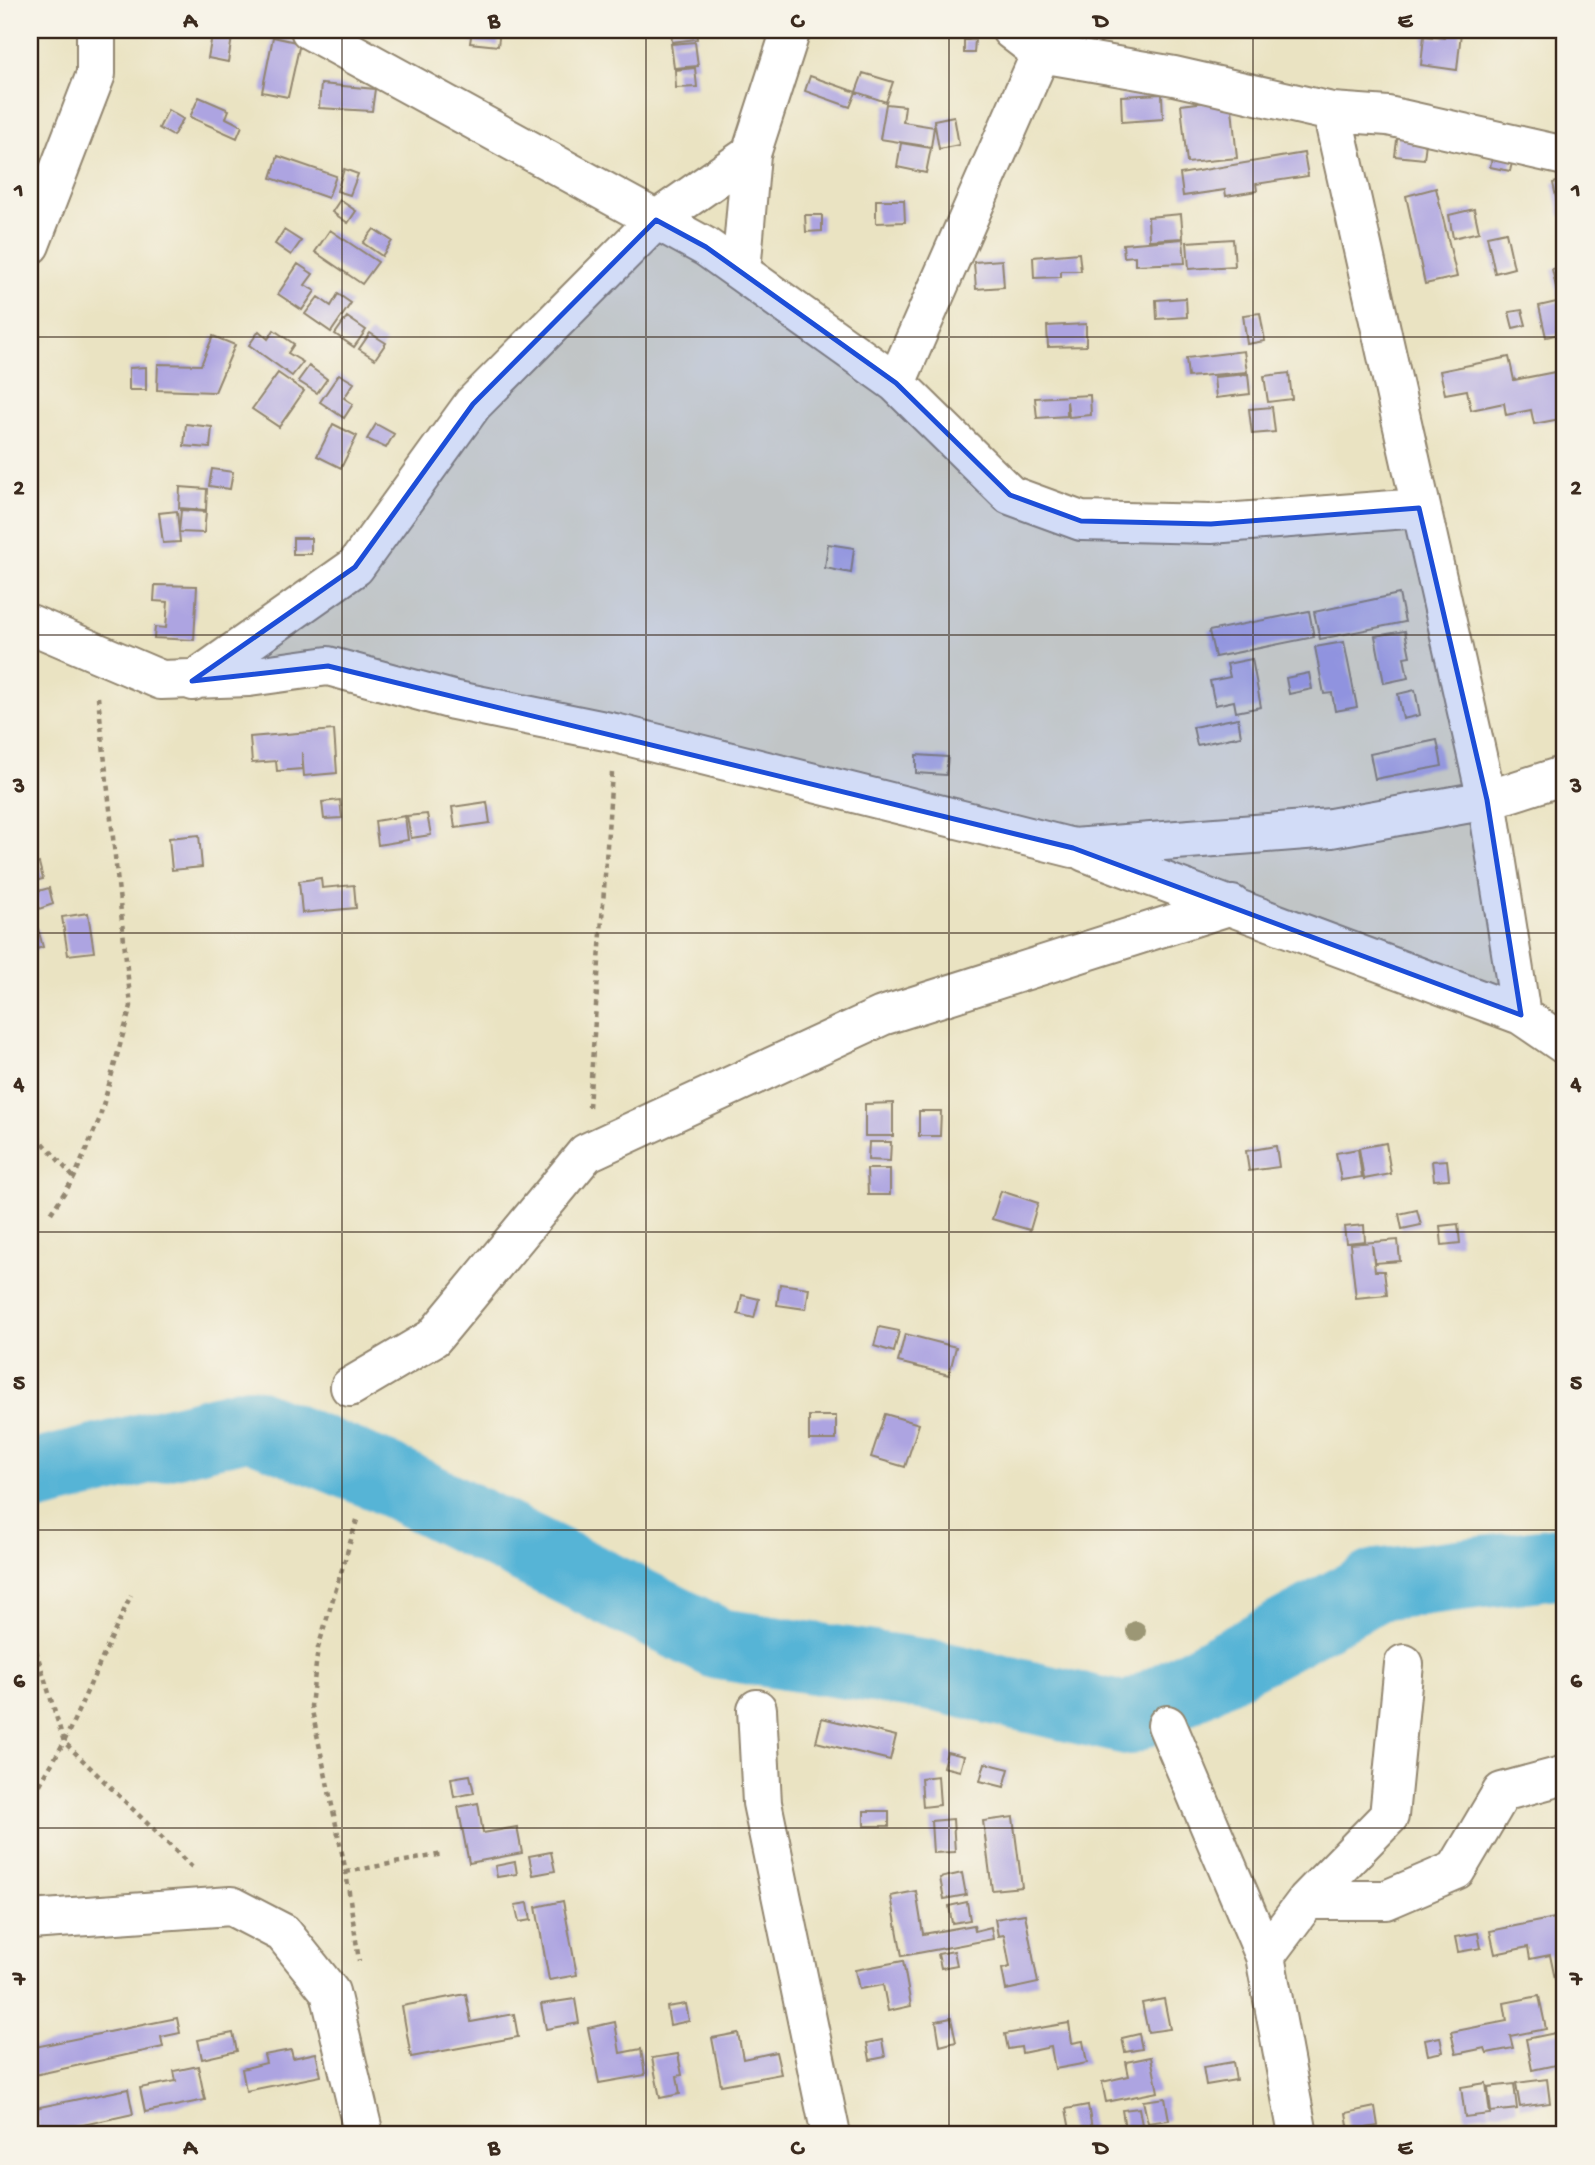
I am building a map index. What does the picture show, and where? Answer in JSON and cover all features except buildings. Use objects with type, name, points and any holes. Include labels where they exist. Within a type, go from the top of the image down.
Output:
[{"type":"street","points":[[30,245],[96,74],[96,30]]},
{"type":"street","points":[[310,30],[706,247],[896,383],[1010,495],[1081,521],[1211,524],[1419,508]]},
{"type":"street","points":[[741,272],[751,154],[791,30]]},
{"type":"street","points":[[1011,30],[1041,53],[1174,76],[1332,112],[1388,116],[1565,156]]},
{"type":"street","points":[[896,383],[1041,53]]},
{"type":"street","points":[[1332,112],[1419,508],[1487,800],[1521,1015]]},
{"type":"street","points":[[192,681],[355,567],[473,404],[656,220],[751,154]]},
{"type":"street","points":[[30,624],[161,680],[249,677],[328,666],[453,700],[615,733],[1073,848],[1232,905],[1521,1015],[1565,1045]]},
{"type":"street","points":[[1073,848],[1331,828],[1487,800],[1565,775]]},
{"type":"street","points":[[350,1387],[433,1338],[586,1153],[882,1016],[1232,905]]},
{"type":"street","points":[[1265,1956],[1307,1900],[1389,1816],[1404,1664]]},
{"type":"street","points":[[757,1709],[762,1803],[831,2135]]},
{"type":"street","points":[[1167,1725],[1265,1956],[1297,2135]]},
{"type":"street","points":[[1307,1900],[1386,1900],[1456,1870],[1502,1792],[1565,1775]]},
{"type":"street","points":[[30,1920],[231,1906],[283,1933],[330,1992],[364,2135]]},
{"type":"path","points":[[51,1213],[74,1178],[99,1120],[131,1006],[93,653]]},
{"type":"path","points":[[586,1153],[615,733]]},
{"type":"path","points":[[30,1128],[74,1178]]},
{"type":"path","points":[[335,2013],[356,1987],[360,1972],[346,1872],[311,1706],[318,1648],[357,1520]]},
{"type":"path","points":[[30,1802],[64,1742],[131,1595]]},
{"type":"path","points":[[30,1631],[64,1742],[231,1906]]},
{"type":"path","points":[[346,1872],[443,1854]]},
{"type":"highlighted area","points":[[656,220],[706,247],[896,383],[1010,495],[1081,521],[1211,524],[1419,508],[1487,800],[1521,1015],[1073,848],[328,666],[192,681],[355,567],[473,404]]},
{"type":"waterway","points":[[30,1477],[249,1423],[381,1476],[719,1644],[941,1677],[1128,1719],[1377,1585],[1565,1562]]}]
